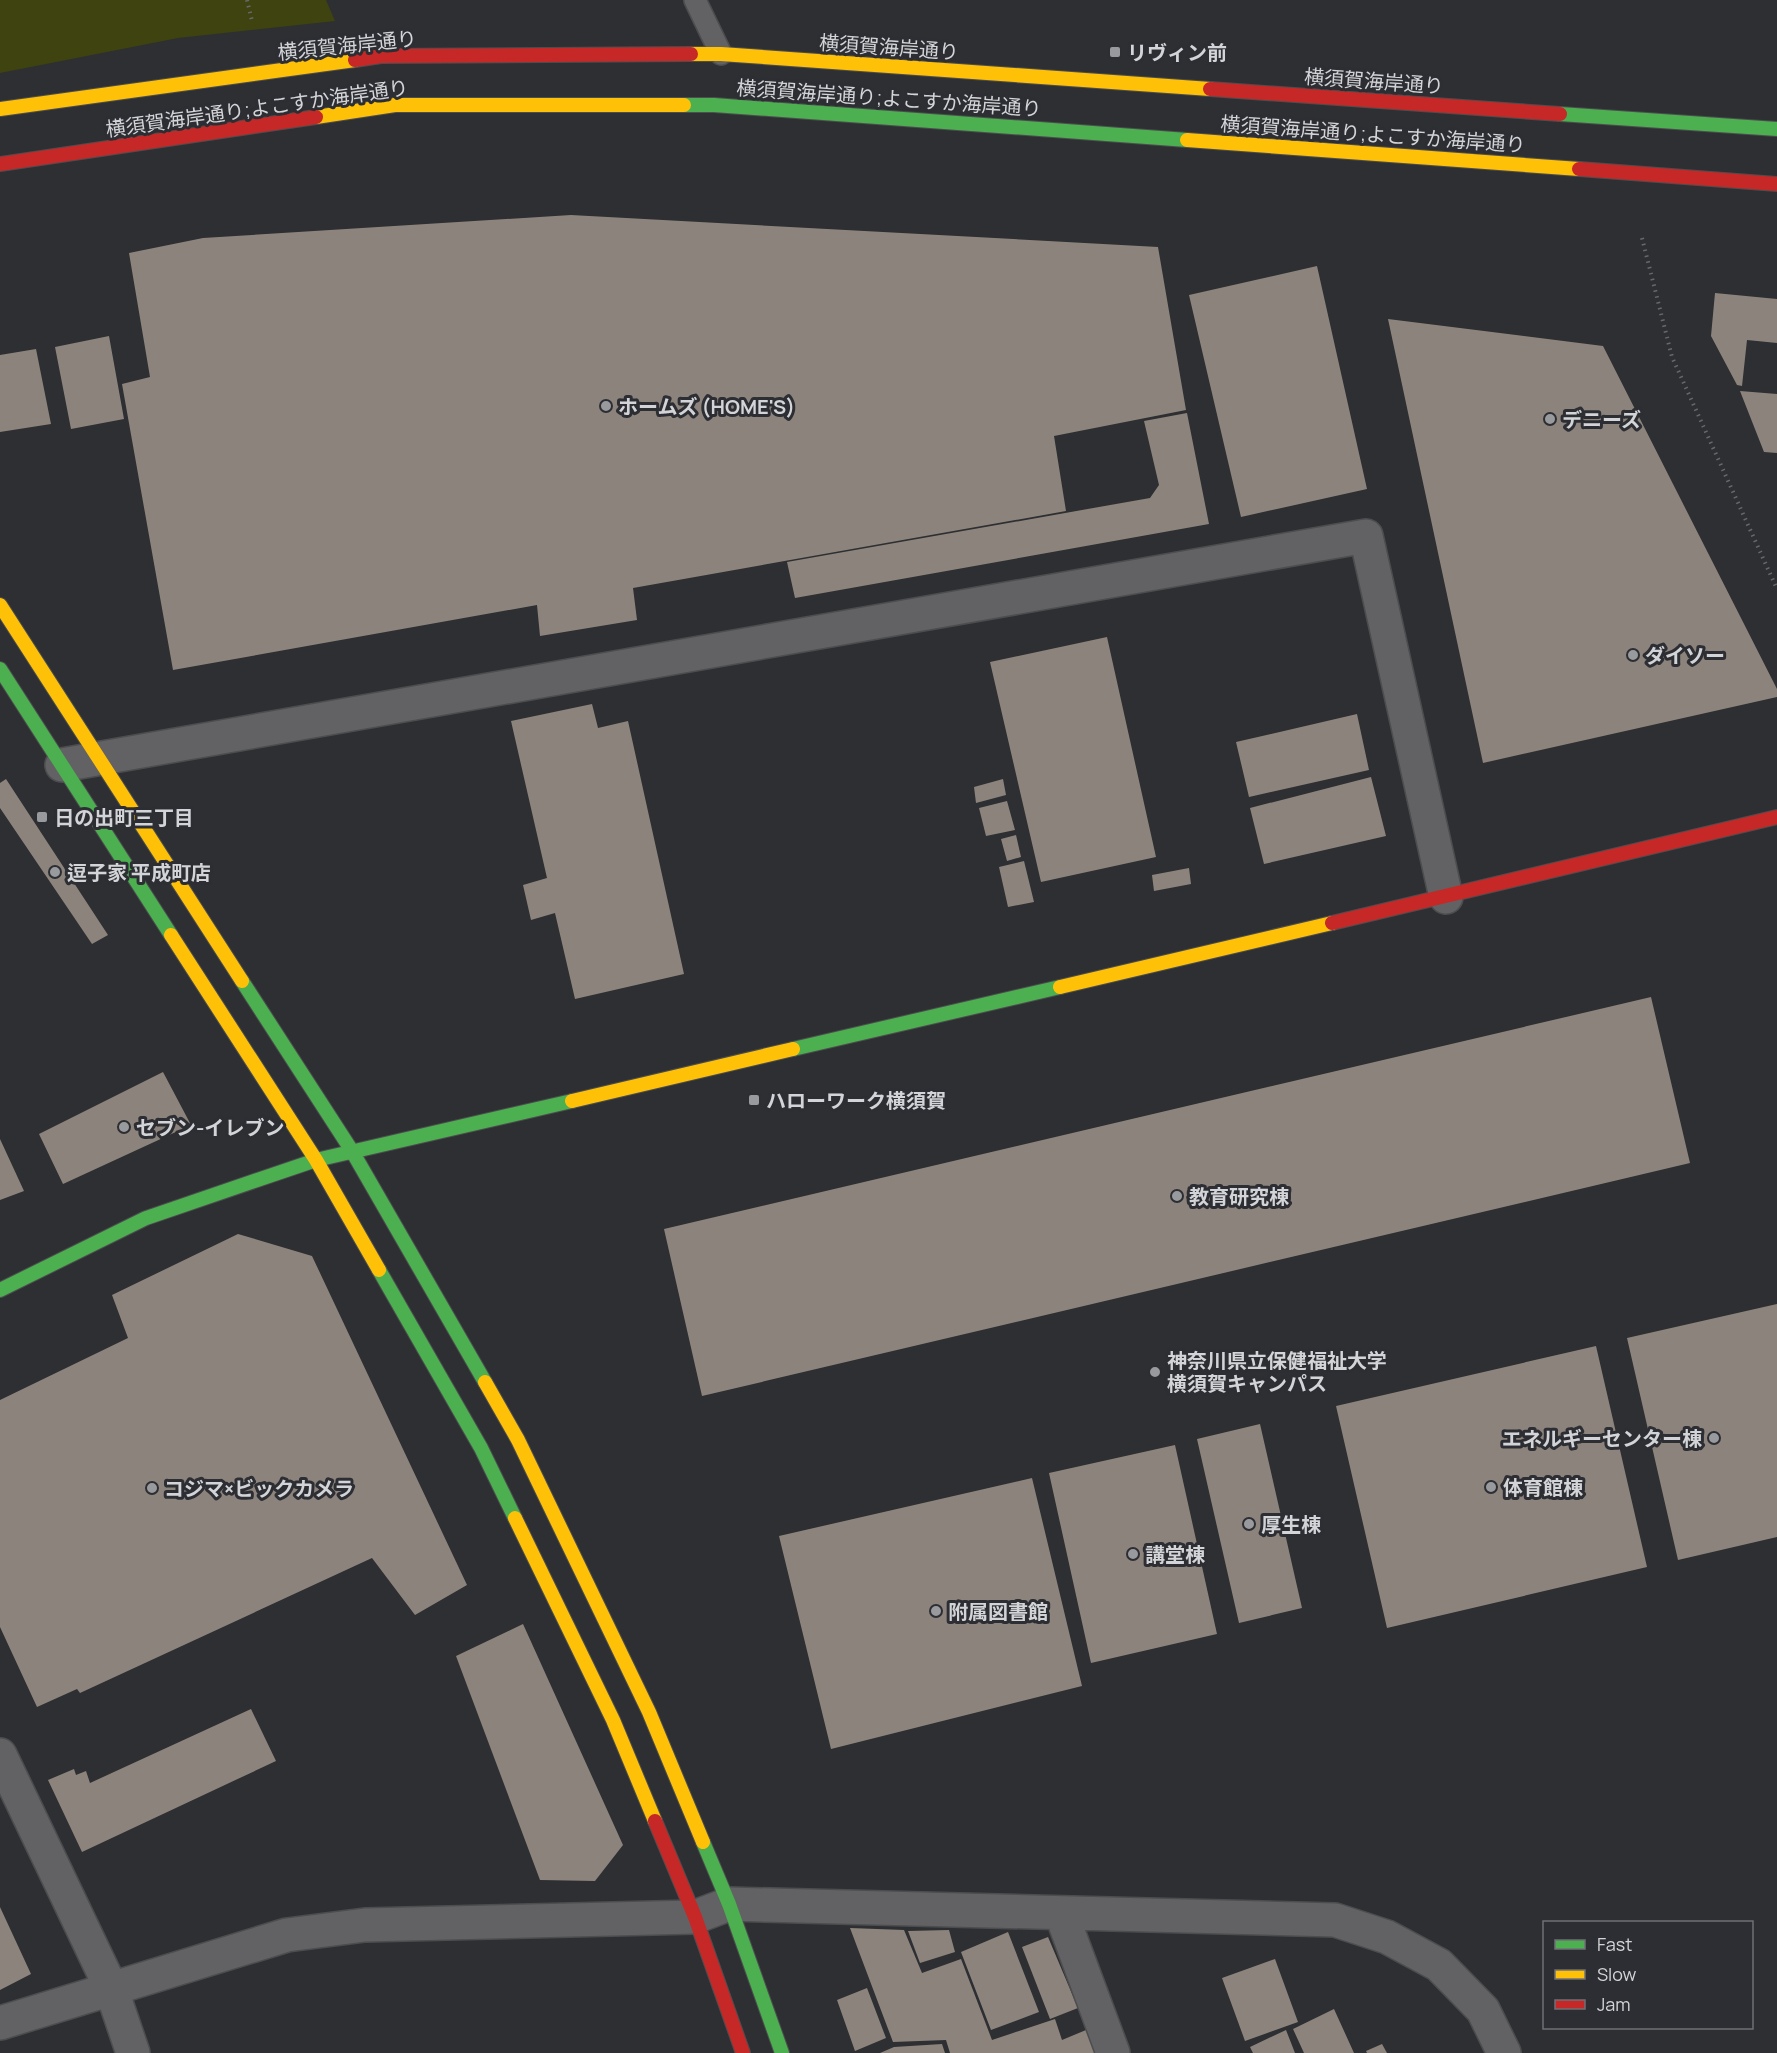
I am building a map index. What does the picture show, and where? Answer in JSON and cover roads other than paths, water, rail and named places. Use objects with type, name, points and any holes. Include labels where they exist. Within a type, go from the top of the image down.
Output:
[{"type":"street","name":"横須賀海岸通り","points":[[0,109],[381,56],[721,54],[1777,129]]},
{"type":"street","name":"横須賀海岸通り;よこすか海岸通り","points":[[0,164],[395,105],[714,105],[1777,184]]},
{"type":"street","points":[[62,765],[1365,536],[1446,897]]},
{"type":"street","points":[[0,605],[352,1151],[518,1440],[649,1712],[729,1904],[782,2053]]},
{"type":"street","points":[[0,669],[316,1160],[482,1448],[613,1720],[695,1917],[743,2053]]},
{"type":"street","points":[[0,1290],[146,1218],[316,1160],[1777,818]]},
{"type":"street","points":[[0,1755],[111,1988],[133,2053]]},
{"type":"street","points":[[0,2023],[287,1935],[365,1925],[695,1917],[729,1904],[1335,1920],[1388,1937],[1438,1965],[1483,2010],[1504,2053]]},
{"type":"street","points":[[1061,1913],[1113,2053]]},
{"type":"lane","points":[[695,0],[721,54]]},
{"type":"place","name":"リヴィン前","points":[[1115,52]]},
{"type":"place","name":"ホームズ (HOME'S)","points":[[606,406]]},
{"type":"place","name":"デニーズ","points":[[1550,419]]},
{"type":"place","name":"ダイソー","points":[[1633,655]]},
{"type":"place","name":"日の出町三丁目","points":[[42,817]]},
{"type":"place","name":"逗子家 平成町店","points":[[55,872]]},
{"type":"place","name":"ハローワーク横須賀","points":[[754,1100]]},
{"type":"place","name":"セブン-イレブン","points":[[124,1127]]},
{"type":"place","name":"教育研究棟","points":[[1177,1196]]},
{"type":"place","name":"神奈川県立保健福祉大学 横須賀キャンパス","points":[[1155,1372]]},
{"type":"place","name":"エネルギーセンター棟","points":[[1714,1438]]},
{"type":"place","name":"体育館棟","points":[[1491,1487]]},
{"type":"place","name":"コジマ×ビックカメラ","points":[[152,1488]]},
{"type":"place","name":"厚生棟","points":[[1249,1524]]},
{"type":"place","name":"講堂棟","points":[[1133,1554]]},
{"type":"place","name":"附属図書館","points":[[936,1611]]}]
